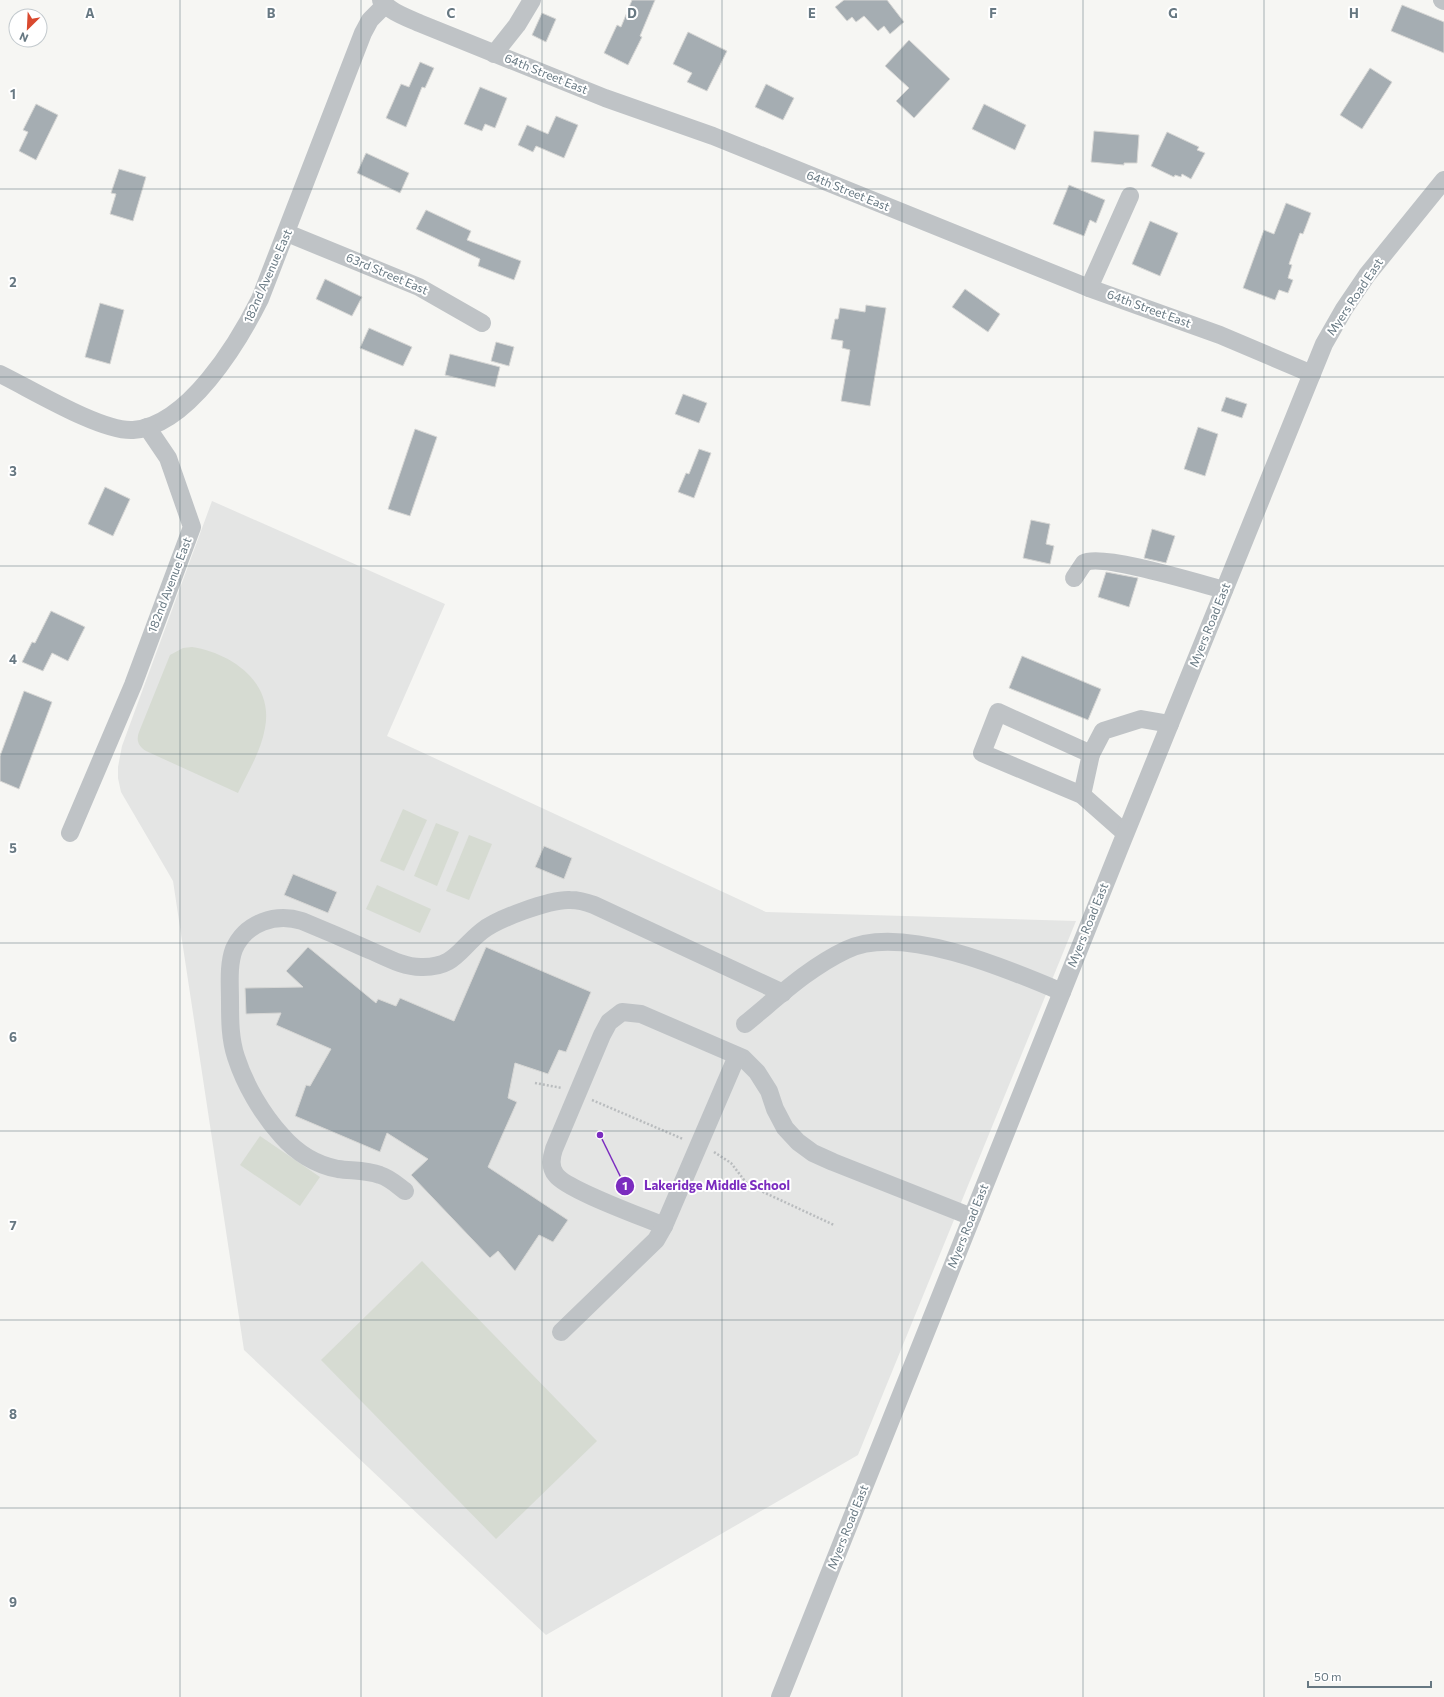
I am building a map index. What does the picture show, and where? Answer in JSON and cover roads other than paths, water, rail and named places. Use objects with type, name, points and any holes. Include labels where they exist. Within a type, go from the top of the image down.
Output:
[{"type":"street","points":[[494,54],[517,25],[532,0]]},
{"type":"street","name":"64th Street East","points":[[383,2],[399,14],[494,54],[606,98],[713,136],[1089,288],[1220,335],[1312,374]]},
{"type":"street","name":"182nd Avenue East","points":[[70,833],[133,685],[192,527],[168,458],[147,427],[169,417],[188,401],[218,368],[250,320],[287,233],[363,34],[370,20],[383,2]]},
{"type":"street","name":"Myers Road East","points":[[780,1697],[1125,834],[1324,344],[1344,309],[1367,275],[1444,180]]},
{"type":"street","points":[[1089,288],[1130,196]]},
{"type":"street","name":"63rd Street East","points":[[287,233],[419,286],[482,323]]},
{"type":"street","points":[[0,374],[90,420],[132,430],[147,427]]},
{"type":"street","points":[[1074,578],[1084,563],[1088,560],[1094,560],[1143,569],[1224,590]]},
{"type":"street","points":[[1091,754],[998,712],[982,753],[1082,796],[1125,834]]},
{"type":"street","points":[[1082,796],[1091,754],[1103,731],[1141,719],[1170,724]]},
{"type":"street","points":[[405,1191],[393,1181],[381,1175],[337,1168],[321,1164],[308,1158],[294,1148],[270,1121],[246,1081],[233,1043],[230,1022],[231,961],[234,949],[240,940],[262,921],[276,917],[290,917],[308,923],[398,963],[422,967],[434,966],[454,959],[482,930],[494,924],[552,902],[569,900],[582,901],[594,905],[784,993]]},
{"type":"street","points":[[745,1024],[819,965],[847,949],[876,941],[913,943],[945,949],[1062,992]]},
{"type":"street","points":[[664,1226],[569,1186],[559,1179],[552,1169],[554,1149],[602,1035],[609,1022],[618,1014],[626,1011],[635,1012],[743,1058],[757,1072],[769,1091],[785,1128],[798,1142],[808,1149],[833,1162],[972,1217]]},
{"type":"street","points":[[561,1332],[656,1240],[664,1226],[737,1056]]},
{"type":"place","name":"Lakeridge Middle School","points":[[600,1135]]}]
